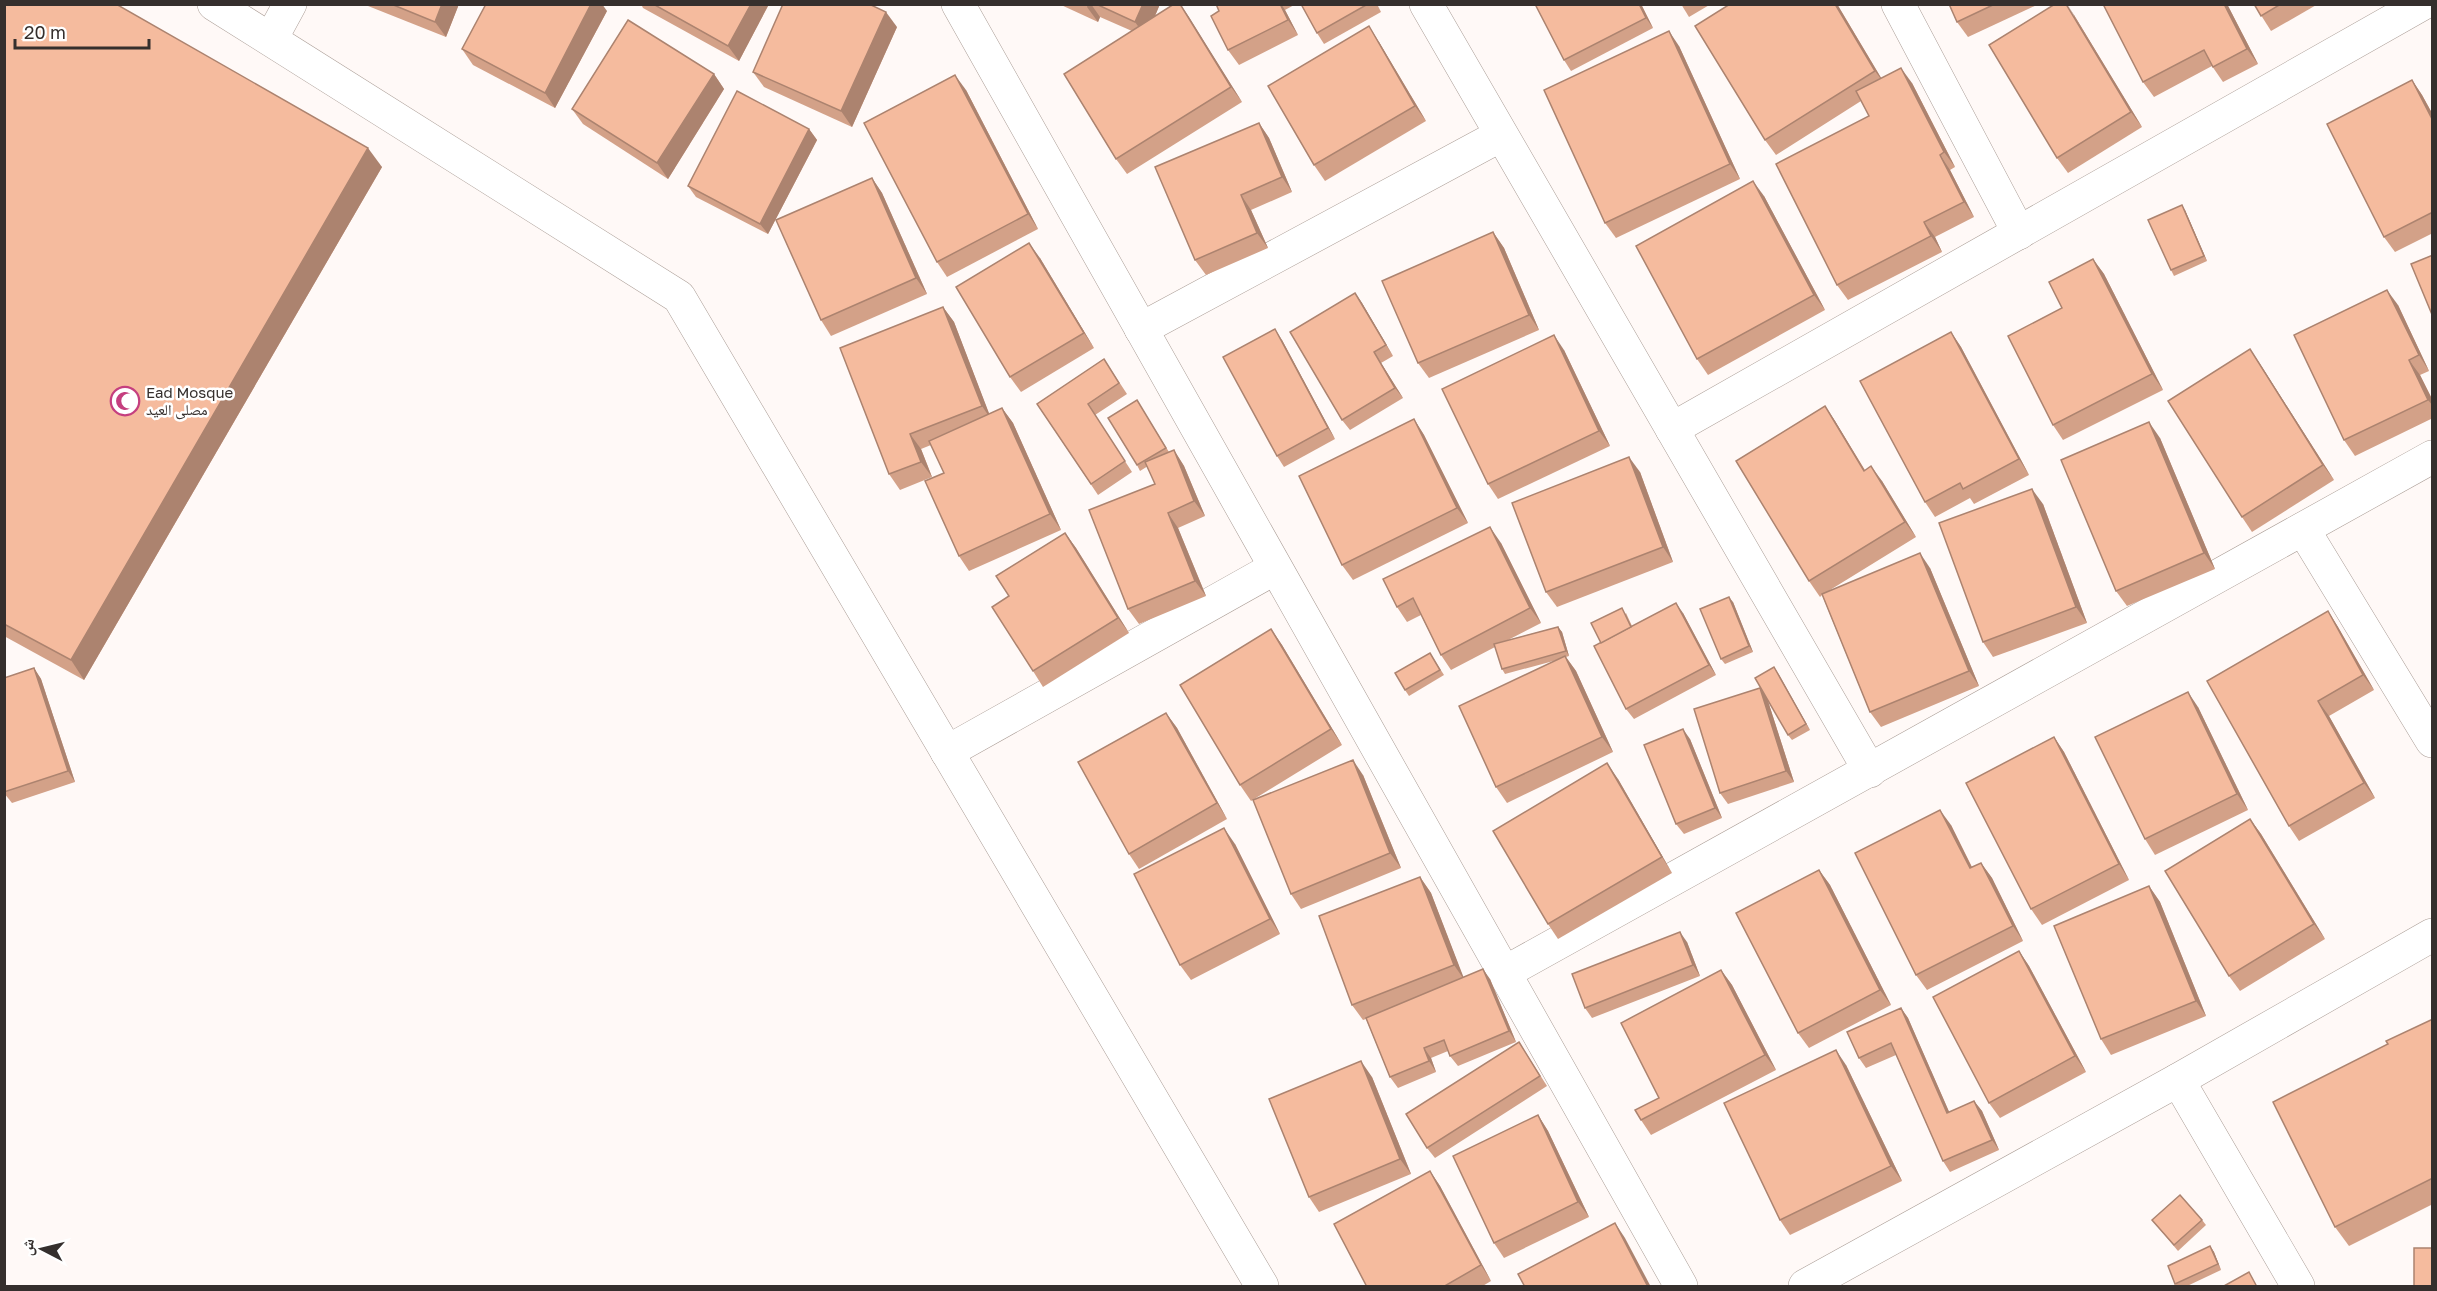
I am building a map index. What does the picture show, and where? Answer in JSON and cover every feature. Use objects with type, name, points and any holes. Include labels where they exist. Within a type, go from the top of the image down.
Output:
[{"type":"street","points":[[214,4],[679,297],[1262,1287]]},
{"type":"street","points":[[271,39],[290,4]]},
{"type":"street","points":[[958,4],[1681,1287]]},
{"type":"street","points":[[1426,4],[1870,771]]},
{"type":"street","points":[[1898,4],[2019,233]]},
{"type":"street","points":[[1672,429],[2422,4]]},
{"type":"street","points":[[1141,329],[1501,135]]},
{"type":"street","points":[[1504,973],[2433,458]]},
{"type":"street","points":[[2303,529],[2433,741]]},
{"type":"street","points":[[947,752],[1275,568]]},
{"type":"street","points":[[1805,1287],[2178,1080],[2433,935]]},
{"type":"street","points":[[2178,1080],[2298,1287]]},
{"type":"building","name":"Ead Mosque مصلى العيد","points":[[4,4],[116,4],[368,148],[71,660],[4,624]]},
{"type":"building","points":[[391,4],[442,4],[435,22]]},
{"type":"building","points":[[486,4],[591,4],[545,93],[462,49]]},
{"type":"building","points":[[653,4],[751,4],[728,46]]},
{"type":"building","points":[[783,4],[869,4],[886,12],[841,111],[753,72]]},
{"type":"building","points":[[1096,4],[1143,4],[1135,22]]},
{"type":"building","points":[[1174,4],[1180,4],[1231,87],[1116,159],[1064,74]]},
{"type":"building","points":[[1216,4],[1280,4],[1288,20],[1228,50],[1211,16],[1219,11]]},
{"type":"building","points":[[1301,4],[1368,4],[1317,33]]},
{"type":"building","points":[[1535,4],[1639,4],[1646,18],[1564,60]]},
{"type":"building","points":[[1730,4],[1835,4],[1875,71],[1765,140],[1695,26]]},
{"type":"building","points":[[1949,4],[1995,4],[1957,22]]},
{"type":"building","points":[[2055,4],[2066,4],[2131,112],[2057,158],[1989,45]]},
{"type":"building","points":[[2103,4],[2224,4],[2247,49],[2213,67],[2204,50],[2143,82]]},
{"type":"building","points":[[2254,4],[2281,4],[2261,16]]},
{"type":"building","points":[[628,20],[714,74],[657,163],[572,109]]},
{"type":"building","points":[[1369,26],[1415,106],[1314,165],[1268,86]]},
{"type":"building","points":[[1669,31],[1730,164],[1605,223],[1544,90]]},
{"type":"building","points":[[1901,68],[1944,152],[1940,155],[1964,202],[1924,222],[1931,236],[1837,285],[1776,164],[1869,116],[1856,91]]},
{"type":"building","points":[[955,75],[1028,214],[937,262],[864,123]]},
{"type":"building","points":[[2412,80],[2433,121],[2433,212],[2384,237],[2327,124]]},
{"type":"building","points":[[737,91],[809,129],[760,224],[688,186]]},
{"type":"building","points":[[1259,123],[1282,177],[1241,195],[1257,233],[1195,260],[1155,167]]},
{"type":"building","points":[[872,178],[916,278],[821,320],[776,220]]},
{"type":"building","points":[[1753,181],[1814,295],[1697,359],[1636,246]]},
{"type":"building","points":[[2182,205],[2204,256],[2171,270],[2148,220]]},
{"type":"building","points":[[1493,232],[1529,315],[1418,363],[1382,281]]},
{"type":"building","points":[[1029,243],[1084,333],[1010,377],[956,287]]},
{"type":"building","points":[[2433,255],[2433,317],[2411,264]]},
{"type":"building","points":[[2093,259],[2152,374],[2053,425],[2008,336],[2062,308],[2049,282]]},
{"type":"building","points":[[2387,290],[2419,355],[2409,360],[2428,400],[2344,440],[2294,335]]},
{"type":"building","points":[[1355,293],[1386,345],[1374,352],[1395,388],[1342,420],[1290,332]]},
{"type":"building","points":[[943,307],[982,406],[910,434],[921,462],[889,474],[840,348]]},
{"type":"building","points":[[1275,329],[1328,428],[1277,456],[1223,357]]},
{"type":"building","points":[[1951,332],[2019,459],[1963,489],[1960,483],[1925,502],[1860,381]]},
{"type":"building","points":[[1554,335],[1599,431],[1488,484],[1442,389]]},
{"type":"building","points":[[2250,349],[2323,465],[2242,517],[2168,401]]},
{"type":"building","points":[[1104,359],[1119,383],[1088,404],[1125,461],[1091,484],[1037,404]]},
{"type":"building","points":[[1137,400],[1166,448],[1137,465],[1108,418]]},
{"type":"building","points":[[1825,406],[1864,471],[1871,466],[1905,522],[1809,581],[1736,461]]},
{"type":"building","points":[[1002,408],[1050,514],[959,556],[925,481],[944,473],[929,441]]},
{"type":"building","points":[[1414,419],[1457,508],[1342,565],[1299,476]]},
{"type":"building","points":[[2149,422],[2204,553],[2116,591],[2061,460]]},
{"type":"building","points":[[1174,450],[1194,501],[1168,513],[1195,581],[1128,609],[1089,510],[1155,484],[1145,462]]},
{"type":"building","points":[[1629,457],[1663,547],[1546,592],[1512,503]]},
{"type":"building","points":[[2032,489],[2076,607],[1983,642],[1939,523]]},
{"type":"building","points":[[1490,527],[1530,608],[1441,655],[1413,598],[1397,607],[1383,579]]},
{"type":"building","points":[[1065,533],[1118,618],[1033,671],[992,607],[1009,596],[996,576]]},
{"type":"building","points":[[1920,553],[1969,671],[1870,712],[1822,594]]},
{"type":"building","points":[[1729,597],[1749,646],[1721,659],[1700,609]]},
{"type":"building","points":[[1676,603],[1709,665],[1626,709],[1594,646]]},
{"type":"building","points":[[1622,608],[1631,627],[1601,643],[1591,623]]},
{"type":"building","points":[[2328,611],[2363,675],[2318,701],[2364,783],[2289,826],[2207,681]]},
{"type":"building","points":[[1558,627],[1566,651],[1502,669],[1494,644]]},
{"type":"building","points":[[1271,629],[1331,729],[1240,785],[1180,685]]},
{"type":"building","points":[[1430,653],[1440,670],[1405,690],[1395,673]]},
{"type":"building","points":[[1565,656],[1602,737],[1496,787],[1459,706]]},
{"type":"building","points":[[1774,667],[1806,724],[1788,735],[1755,678]]},
{"type":"building","points":[[34,668],[68,771],[4,792],[4,678]]},
{"type":"building","points":[[1760,688],[1786,771],[1720,793],[1694,709]]},
{"type":"building","points":[[2188,692],[2237,794],[2145,839],[2095,737]]},
{"type":"building","points":[[1166,713],[1217,803],[1129,854],[1078,762]]},
{"type":"building","points":[[1683,729],[1715,808],[1676,824],[1644,745]]},
{"type":"building","points":[[2054,737],[2119,864],[2031,909],[1966,783]]},
{"type":"building","points":[[1353,760],[1390,853],[1291,894],[1253,800]]},
{"type":"building","points":[[1607,763],[1662,857],[1548,924],[1493,831]]},
{"type":"building","points":[[1940,810],[1970,868],[1981,863],[2013,926],[1916,975],[1855,853]]},
{"type":"building","points":[[2250,819],[2314,924],[2229,976],[2165,871]]},
{"type":"building","points":[[1224,828],[1270,919],[1180,965],[1134,874]]},
{"type":"building","points":[[1819,870],[1880,990],[1798,1033],[1736,913]]},
{"type":"building","points":[[1420,877],[1454,965],[1352,1005],[1319,916]]},
{"type":"building","points":[[2149,886],[2196,1001],[2101,1039],[2054,926]]},
{"type":"building","points":[[1680,932],[1693,965],[1585,1008],[1572,974]]},
{"type":"building","points":[[2019,951],[2075,1056],[1989,1103],[1933,997]]},
{"type":"building","points":[[1483,969],[1509,1031],[1450,1056],[1444,1040],[1424,1048],[1429,1061],[1390,1077],[1366,1018]]},
{"type":"building","points":[[1721,970],[1765,1055],[1641,1120],[1635,1110],[1659,1098],[1621,1023]]},
{"type":"building","points":[[1901,1008],[1947,1113],[1974,1101],[1992,1140],[1943,1161],[1891,1043],[1859,1058],[1847,1032]]},
{"type":"building","points":[[2433,1019],[2433,1178],[2335,1227],[2273,1102],[2388,1044],[2386,1041]]},
{"type":"building","points":[[1519,1042],[1540,1076],[1427,1148],[1406,1114]]},
{"type":"building","points":[[1836,1050],[1891,1166],[1780,1220],[1724,1103]]},
{"type":"building","points":[[1361,1061],[1400,1159],[1309,1197],[1269,1099]]},
{"type":"building","points":[[1538,1115],[1578,1202],[1494,1243],[1453,1156]]},
{"type":"building","points":[[1430,1171],[1481,1265],[1443,1287],[1367,1287],[1334,1224]]},
{"type":"building","points":[[2180,1195],[2202,1220],[2174,1245],[2152,1220]]},
{"type":"building","points":[[1615,1223],[1648,1287],[1525,1287],[1518,1274]]},
{"type":"building","points":[[2210,1246],[2218,1264],[2175,1284],[2168,1266]]},
{"type":"building","points":[[2414,1248],[2433,1248],[2433,1287],[2414,1287]]},
{"type":"building","points":[[2249,1272],[2257,1287],[2222,1287]]},
{"type":"place","name":"Ead Mosque مصلى العيد","points":[[125,401]]}]
